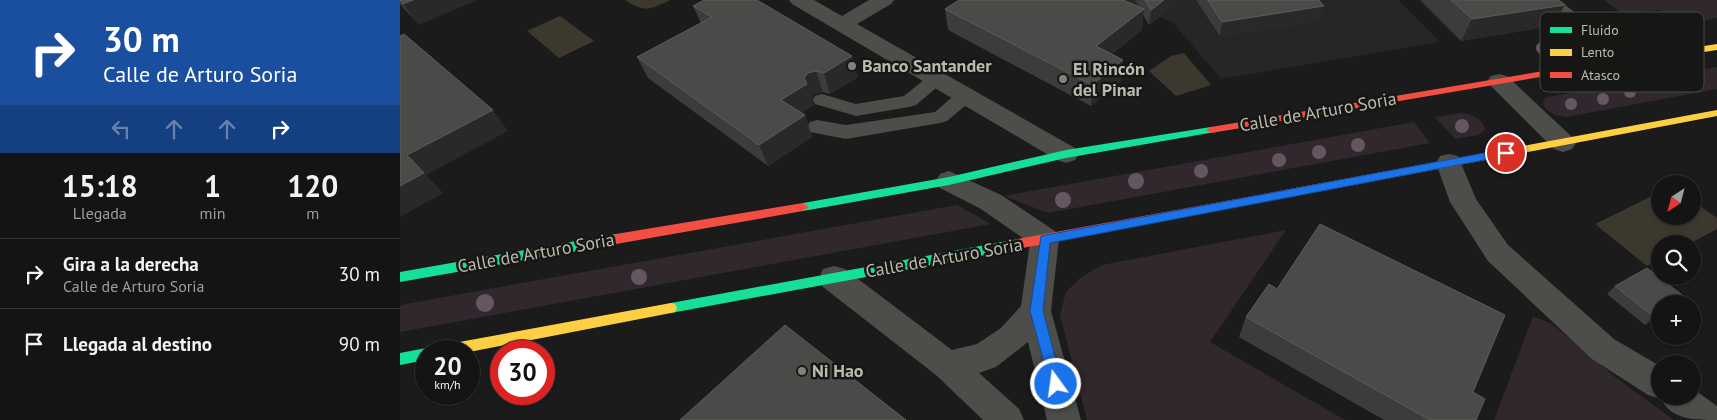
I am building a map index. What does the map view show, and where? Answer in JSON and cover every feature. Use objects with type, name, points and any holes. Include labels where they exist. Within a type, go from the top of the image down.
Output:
[{"type":"main road","name":"Calle de Arturo Soria","points":[[1704,49],[1717,47]]},
{"type":"main road","name":"Calle de Arturo Soria","points":[[400,277],[949,181],[1066,154],[1540,75]]},
{"type":"main road","name":"Calle de Arturo Soria","points":[[480,344],[1717,113]]},
{"type":"main road","points":[[400,359],[415,356]]},
{"type":"street","points":[[798,0],[1066,154]]},
{"type":"street","points":[[842,25],[884,0]]},
{"type":"street","points":[[1546,0],[1561,12]]},
{"type":"street","points":[[1499,81],[1563,142]]},
{"type":"street","points":[[1449,163],[1464,202],[1498,253],[1603,349],[1651,378]]},
{"type":"street","points":[[949,181],[991,202],[1045,240],[1036,311],[1064,420]]},
{"type":"street","points":[[834,278],[948,365],[1007,420]]},
{"type":"street","points":[[948,365],[985,357],[1012,338],[1036,311]]},
{"type":"street","points":[[1689,405],[1709,420]]},
{"type":"lane","points":[[822,100],[856,110],[909,101],[936,79]]},
{"type":"lane","points":[[817,127],[846,132],[940,117],[965,96]]},
{"type":"shaded area","points":[[625,0],[670,0],[648,9],[638,7]]},
{"type":"shaded area","points":[[1122,0],[1398,0],[1440,42],[1221,79],[1173,23]]},
{"type":"shaded area","points":[[1604,0],[1717,0],[1717,18],[1704,21],[1704,12],[1666,12],[1658,10],[1620,12]]},
{"type":"shaded area","points":[[560,16],[594,41],[559,58],[527,31]]},
{"type":"shaded area","points":[[1184,53],[1211,85],[1176,96],[1149,71],[1171,56]]},
{"type":"shaded area","points":[[1717,67],[1717,89],[1704,91],[1704,69]]},
{"type":"shaded area","points":[[1575,92],[1701,92],[1566,117],[1548,111],[1543,101],[1547,97]]},
{"type":"shaded area","points":[[1461,113],[1477,118],[1485,130],[1478,135],[1455,139],[1435,117]]},
{"type":"shaded area","points":[[1414,122],[1430,143],[1048,213],[1004,196]]},
{"type":"shaded area","points":[[1651,196],[1651,225],[1701,225],[1701,207],[1717,218],[1717,229],[1701,238],[1701,235],[1651,235],[1651,264],[1647,266],[1595,224]]},
{"type":"shaded area","points":[[957,205],[991,224],[400,332],[400,305]]},
{"type":"shaded area","points":[[1286,230],[1210,342],[1345,420],[1087,420],[1060,315],[1066,292],[1080,278],[1102,265]]},
{"type":"shaded area","points":[[1533,316],[1552,324],[1615,377],[1674,420],[1494,420]]},
{"type":"building","points":[[400,0],[413,0],[403,4]]},
{"type":"building","points":[[704,0],[757,0],[852,56],[824,73],[816,71],[808,73],[804,78],[807,84],[781,100],[805,115],[759,145],[637,57],[712,17],[693,6]]},
{"type":"building","points":[[959,0],[1123,0],[1144,9],[1096,46],[1123,60],[1092,85],[945,9]]},
{"type":"building","points":[[1145,0],[1164,0],[1151,10]]},
{"type":"building","points":[[1208,0],[1319,0],[1324,6],[1222,22]]},
{"type":"building","points":[[1451,0],[1559,0],[1565,5],[1472,19]]},
{"type":"building","points":[[404,34],[493,110],[407,155],[424,173],[400,186],[400,36]]},
{"type":"building","points":[[1320,224],[1505,315],[1473,392],[1485,399],[1476,420],[1430,420],[1246,317],[1269,284],[1277,289]]},
{"type":"building","points":[[1647,268],[1651,271],[1651,285],[1669,285],[1682,295],[1651,295],[1651,315],[1615,286]]},
{"type":"building","points":[[785,325],[906,420],[680,420]]},
{"type":"traffic: fast","points":[[803,207],[949,181],[1066,154],[1211,130]]},
{"type":"traffic: fast","points":[[400,277],[616,239]]},
{"type":"traffic: fast","points":[[671,308],[1007,246]]},
{"type":"traffic: fast","points":[[400,359],[415,356]]},
{"type":"traffic: slow","points":[[1704,49],[1717,47]]},
{"type":"traffic: slow","points":[[1285,194],[1717,113]]},
{"type":"traffic: slow","points":[[480,344],[671,308]]},
{"type":"traffic: jam","points":[[1211,130],[1540,75]]},
{"type":"traffic: jam","points":[[1007,246],[1285,194]]},
{"type":"traffic: jam","points":[[616,239],[803,207]]},
{"type":"place","name":"Banco Santander","points":[[852,66]]},
{"type":"place","name":"El Rincón del Pinar","points":[[1063,79]]},
{"type":"place","name":"Ni Hao","points":[[802,371]]},
{"type":"route","points":[[1056,384],[1036,311],[1045,240],[1506,153]]}]
